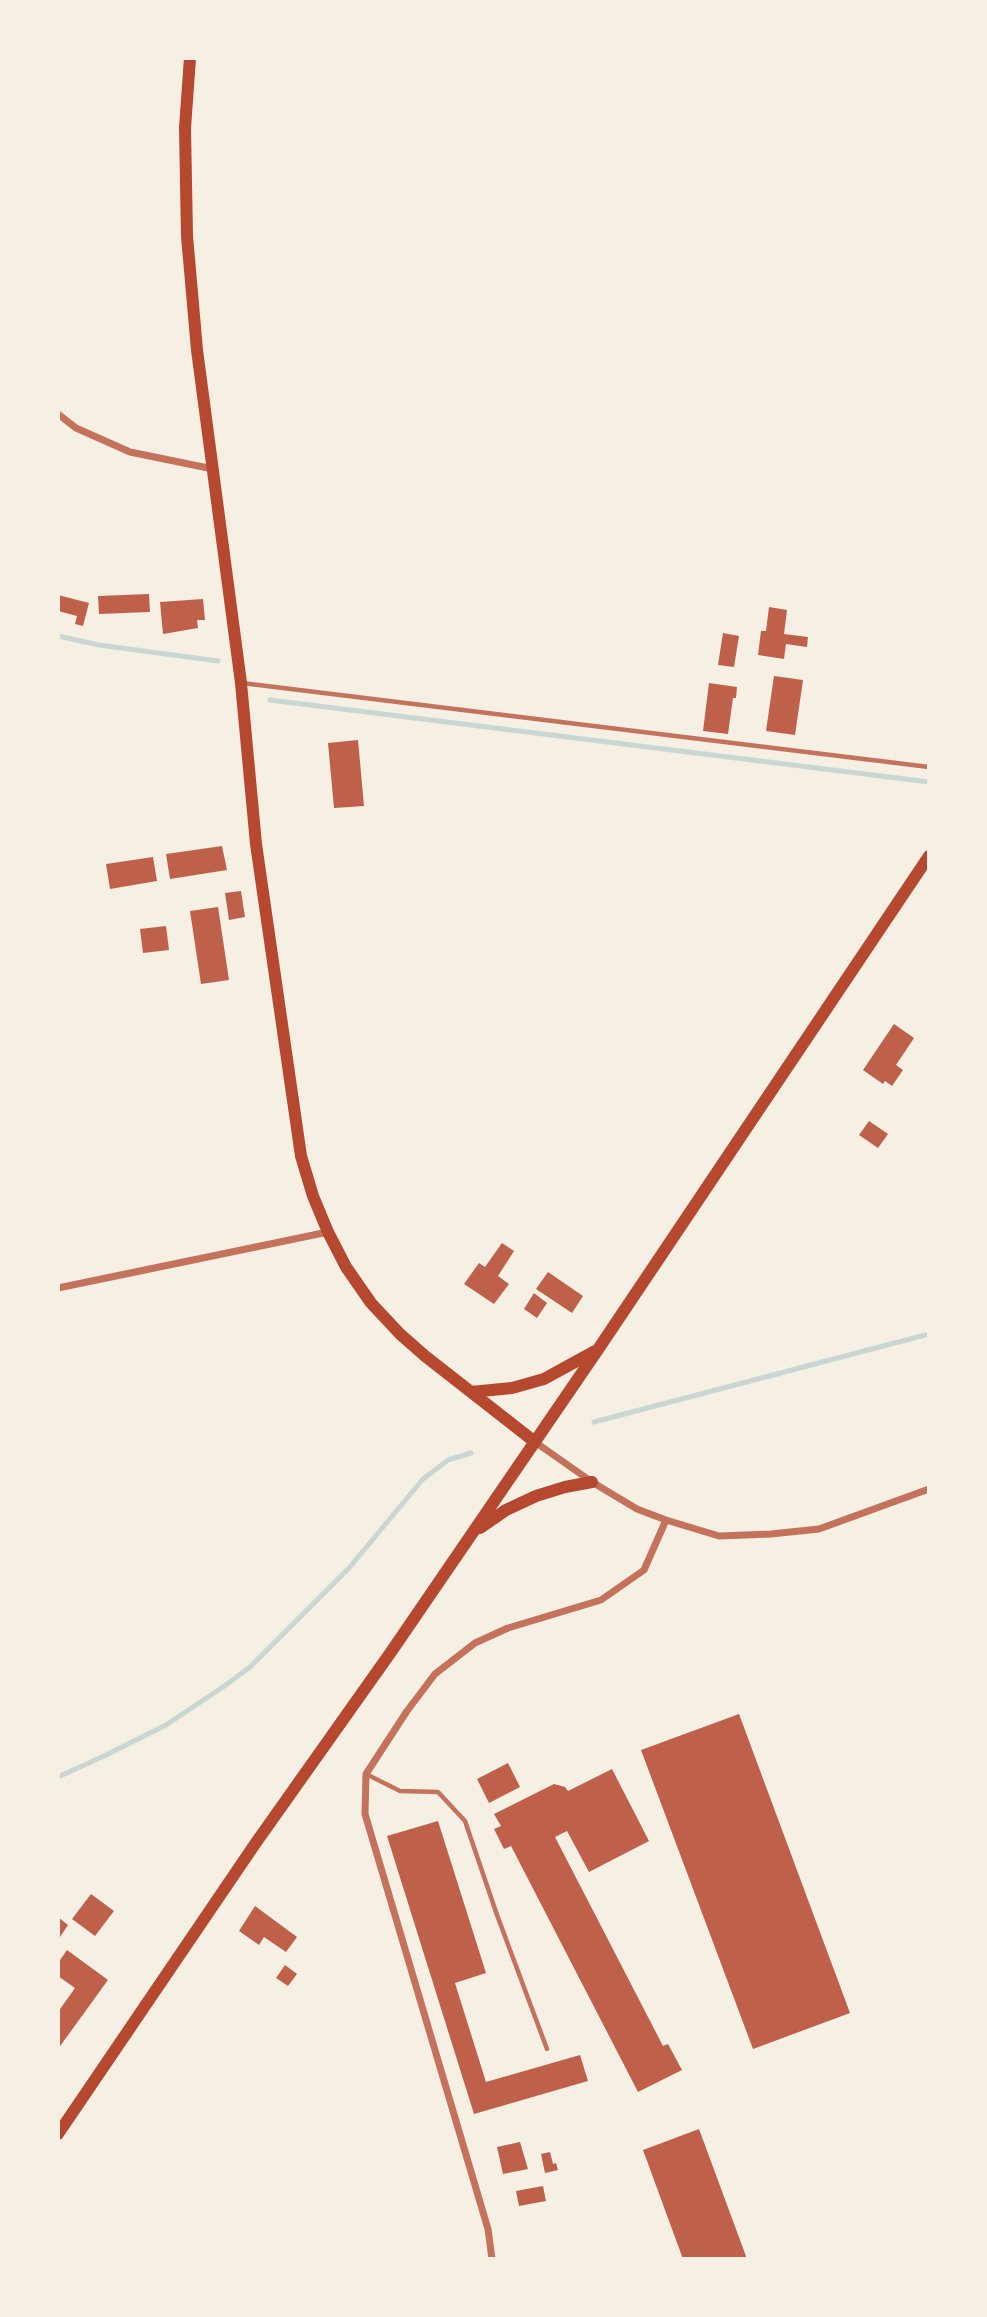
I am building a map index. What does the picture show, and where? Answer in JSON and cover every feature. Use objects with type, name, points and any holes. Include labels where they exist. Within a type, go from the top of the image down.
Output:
[{"type":"main road","points":[[190,58],[185,128],[187,236],[197,350],[241,683],[256,844],[301,1156],[328,1232],[346,1267],[371,1303],[400,1334],[535,1442]]},
{"type":"main road","points":[[58,2134],[255,1844],[535,1442],[929,856]]},
{"type":"main road","points":[[471,1392],[512,1388],[544,1379],[599,1348]]},
{"type":"main road","points":[[471,1534],[506,1510],[536,1496],[592,1482]]},
{"type":"street","points":[[58,415],[76,428],[130,452],[213,469]]},
{"type":"street","points":[[58,1288],[328,1232]]},
{"type":"street","points":[[535,1442],[592,1482],[637,1509],[719,1536],[819,1529],[929,1489]]},
{"type":"street","points":[[492,2259],[488,2229],[365,1814],[366,1774],[435,1674],[475,1643],[508,1628],[601,1600],[644,1570],[666,1520]]},
{"type":"lane","points":[[241,683],[929,767]]},
{"type":"lane","points":[[366,1774],[400,1791],[438,1792],[465,1821],[547,2049]]},
{"type":"building","points":[[149,594],[150,612],[99,614],[98,596]]},
{"type":"building","points":[[58,595],[89,603],[83,626],[75,624],[77,616],[58,611]]},
{"type":"building","points":[[203,599],[205,620],[197,620],[198,628],[163,634],[160,602]]},
{"type":"building","points":[[769,607],[787,610],[784,634],[808,637],[807,647],[786,644],[784,659],[758,655],[761,631],[766,631]]},
{"type":"building","points":[[723,633],[739,636],[734,667],[718,665]]},
{"type":"building","points":[[774,676],[803,680],[795,735],[766,731]]},
{"type":"building","points":[[709,683],[737,687],[728,734],[703,731]]},
{"type":"building","points":[[358,740],[364,806],[334,808],[328,743]]},
{"type":"building","points":[[222,846],[227,870],[170,879],[166,854]]},
{"type":"building","points":[[153,857],[157,881],[110,889],[106,864]]},
{"type":"building","points":[[241,891],[245,917],[229,920],[225,893]]},
{"type":"building","points":[[218,907],[229,980],[201,984],[190,911]]},
{"type":"building","points":[[166,926],[169,950],[143,953],[140,929]]},
{"type":"building","points":[[894,1024],[914,1038],[896,1065],[903,1070],[892,1086],[885,1081],[883,1084],[863,1070]]},
{"type":"building","points":[[869,1121],[888,1134],[878,1148],[859,1135]]},
{"type":"building","points":[[502,1243],[514,1251],[498,1276],[509,1284],[494,1304],[464,1284],[479,1263],[485,1267]]},
{"type":"building","points":[[548,1272],[583,1296],[572,1313],[536,1289]]},
{"type":"building","points":[[534,1293],[547,1303],[537,1318],[524,1309]]},
{"type":"building","points":[[739,1714],[850,2013],[753,2049],[641,1750]]},
{"type":"building","points":[[508,1763],[520,1787],[489,1803],[477,1779]]},
{"type":"building","points":[[612,1769],[649,1841],[589,1872],[567,1831],[555,1837],[663,2046],[668,2044],[682,2070],[638,2092],[511,1846],[504,1849],[494,1829],[501,1826],[494,1814],[554,1784],[565,1787],[568,1791]]},
{"type":"building","points":[[438,1821],[486,1973],[455,1983],[486,2082],[580,2055],[588,2081],[474,2114],[387,1836]]},
{"type":"building","points":[[91,1894],[114,1911],[95,1936],[72,1919]]},
{"type":"building","points":[[255,1906],[297,1937],[286,1952],[264,1937],[259,1945],[239,1931]]},
{"type":"building","points":[[58,1917],[68,1925],[58,1940]]},
{"type":"building","points":[[67,1950],[108,1980],[58,2049],[58,2012],[75,1988],[58,1976],[58,1963]]},
{"type":"building","points":[[285,1965],[297,1974],[288,1986],[276,1978]]},
{"type":"building","points":[[699,2129],[747,2259],[683,2259],[643,2150]]},
{"type":"building","points":[[520,2142],[528,2169],[503,2174],[497,2147]]},
{"type":"building","points":[[550,2152],[553,2164],[556,2163],[558,2170],[545,2173],[541,2154]]},
{"type":"building","points":[[543,2186],[546,2201],[519,2206],[516,2191]]},
{"type":"waterway","points":[[58,636],[99,645],[218,661]]},
{"type":"waterway","points":[[270,700],[929,782]]},
{"type":"waterway","points":[[594,1422],[929,1334]]},
{"type":"waterway","points":[[58,1777],[166,1725],[250,1667],[349,1568],[423,1479],[448,1460],[471,1453]]}]
